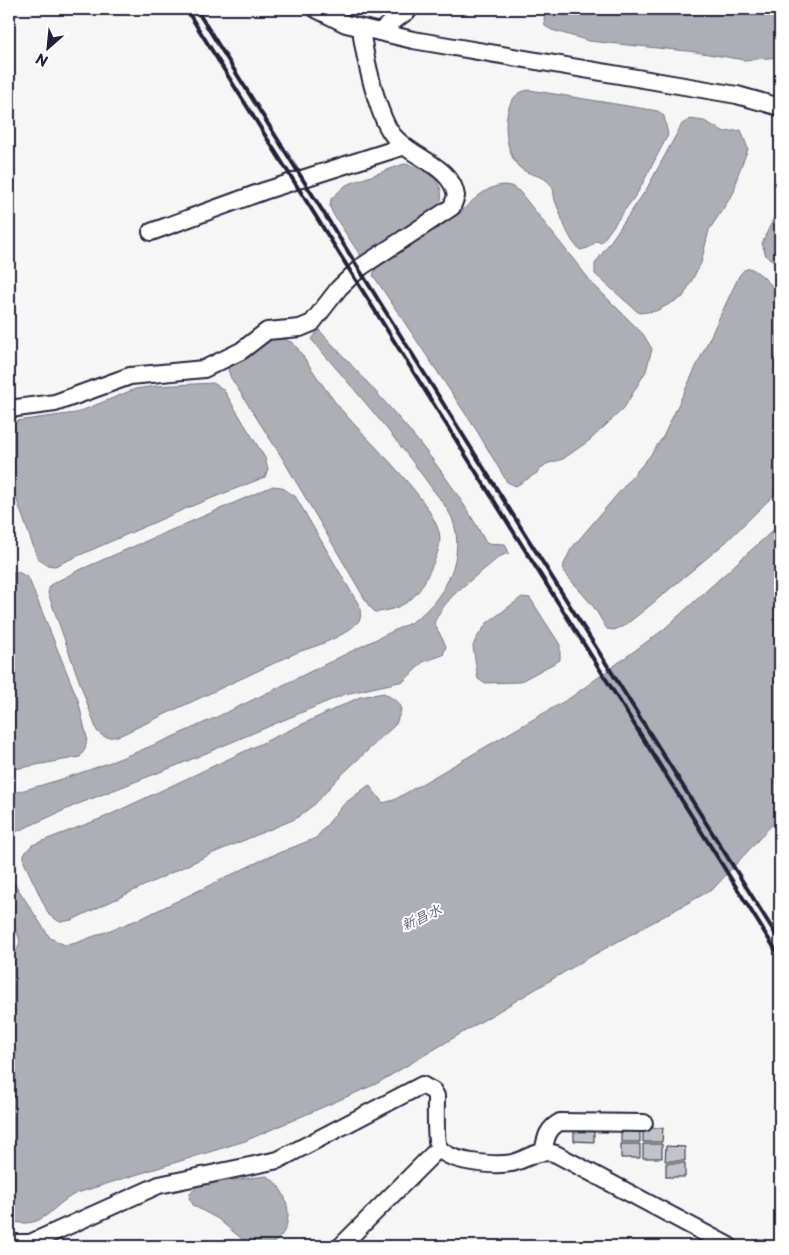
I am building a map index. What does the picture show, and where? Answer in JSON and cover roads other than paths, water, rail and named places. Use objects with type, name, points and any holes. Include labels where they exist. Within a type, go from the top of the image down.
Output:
[{"type":"street","points":[[316,9],[328,16],[361,28],[379,32],[512,58],[737,95],[780,107]]},
{"type":"street","points":[[379,32],[410,9]]},
{"type":"street","points":[[9,409],[55,403],[130,376],[204,369],[241,351],[268,331],[300,328],[312,323],[338,288],[361,267],[442,215],[456,200],[455,188],[449,178],[404,146],[391,132],[375,92],[363,51],[361,28]]},
{"type":"street","points":[[151,232],[264,191],[404,146]]},
{"type":"street","points":[[9,1243],[30,1243],[159,1185],[277,1160],[420,1086],[429,1088],[436,1096],[439,1148],[341,1246]]},
{"type":"street","points":[[543,1152],[547,1132],[552,1126],[560,1122],[644,1123]]},
{"type":"street","points":[[439,1148],[458,1159],[503,1164],[543,1152],[556,1154],[729,1246]]},
{"type":"water","points":[[548,9],[780,9],[780,57],[744,60],[696,52],[589,41],[552,30],[545,26],[544,18]]},
{"type":"water","points":[[530,90],[658,111],[664,116],[668,135],[638,192],[601,243],[597,241],[588,248],[580,250],[566,228],[551,185],[548,181],[523,170],[513,159],[507,135],[506,122],[508,110],[512,100],[520,93]]},
{"type":"water","points":[[690,119],[704,121],[725,132],[741,130],[748,149],[738,174],[734,192],[709,230],[701,263],[683,297],[656,311],[639,313],[595,274],[595,264],[646,190],[682,124]]},
{"type":"water","points":[[404,164],[419,168],[433,177],[438,183],[441,190],[439,206],[364,256],[360,255],[333,214],[330,207],[331,199],[346,185]]},
{"type":"water","points":[[504,185],[511,186],[519,191],[593,284],[643,334],[652,349],[646,371],[624,408],[590,440],[563,459],[546,464],[537,473],[516,486],[507,482],[477,431],[373,275],[376,268],[460,213],[485,191]]},
{"type":"water","points":[[780,205],[780,265],[766,256],[762,243]]},
{"type":"water","points":[[750,268],[780,292],[780,489],[726,542],[647,608],[624,626],[614,630],[607,629],[593,606],[563,571],[564,564],[571,549],[649,457],[663,437],[739,276],[744,270]]},
{"type":"water","points":[[319,330],[388,405],[431,457],[469,513],[486,543],[505,544],[509,553],[497,558],[471,579],[444,606],[434,623],[446,646],[443,655],[423,662],[404,681],[345,694],[178,765],[78,804],[9,835],[9,794],[62,779],[113,761],[164,741],[214,718],[412,622],[423,614],[441,592],[453,566],[456,552],[457,538],[450,513],[400,446],[311,339]]},
{"type":"water","points":[[282,338],[293,343],[335,402],[393,465],[432,516],[440,538],[436,556],[422,586],[413,598],[402,605],[379,612],[375,612],[369,606],[281,456],[231,378],[228,370],[229,366],[270,339]]},
{"type":"water","points":[[213,383],[223,389],[265,458],[268,469],[265,477],[187,508],[55,566],[47,565],[37,557],[9,478],[9,422],[76,413],[135,389]]},
{"type":"water","points":[[273,486],[281,487],[295,496],[360,607],[359,620],[345,632],[330,640],[298,652],[123,734],[109,737],[100,734],[97,731],[48,593],[50,585],[77,571]]},
{"type":"water","name":"新昌水","points":[[780,524],[780,816],[713,889],[588,958],[376,1084],[245,1141],[77,1193],[39,1220],[21,1223],[9,1221],[9,957],[17,950],[20,941],[17,933],[9,925],[9,875],[50,938],[65,945],[76,943],[142,918],[266,858],[316,838],[344,804],[369,785],[383,803],[394,800],[570,698],[663,630]]},
{"type":"water","points":[[9,572],[18,572],[28,577],[78,700],[87,738],[85,749],[80,757],[9,770]]},
{"type":"water","points":[[522,597],[530,598],[560,645],[560,660],[519,682],[484,683],[478,679],[473,646],[476,639],[487,623]]},
{"type":"water","points":[[384,693],[398,702],[401,710],[396,724],[337,779],[315,804],[295,819],[211,854],[72,920],[60,922],[49,915],[24,862],[24,854],[32,845],[105,817],[360,697]]},
{"type":"water","points":[[267,1176],[282,1192],[288,1212],[284,1232],[277,1240],[267,1246],[249,1245],[218,1219],[194,1206],[189,1198],[190,1194],[199,1184]]},
{"type":"railway","points":[[186,9],[780,957]]},
{"type":"railway","points":[[196,9],[780,941]]}]
